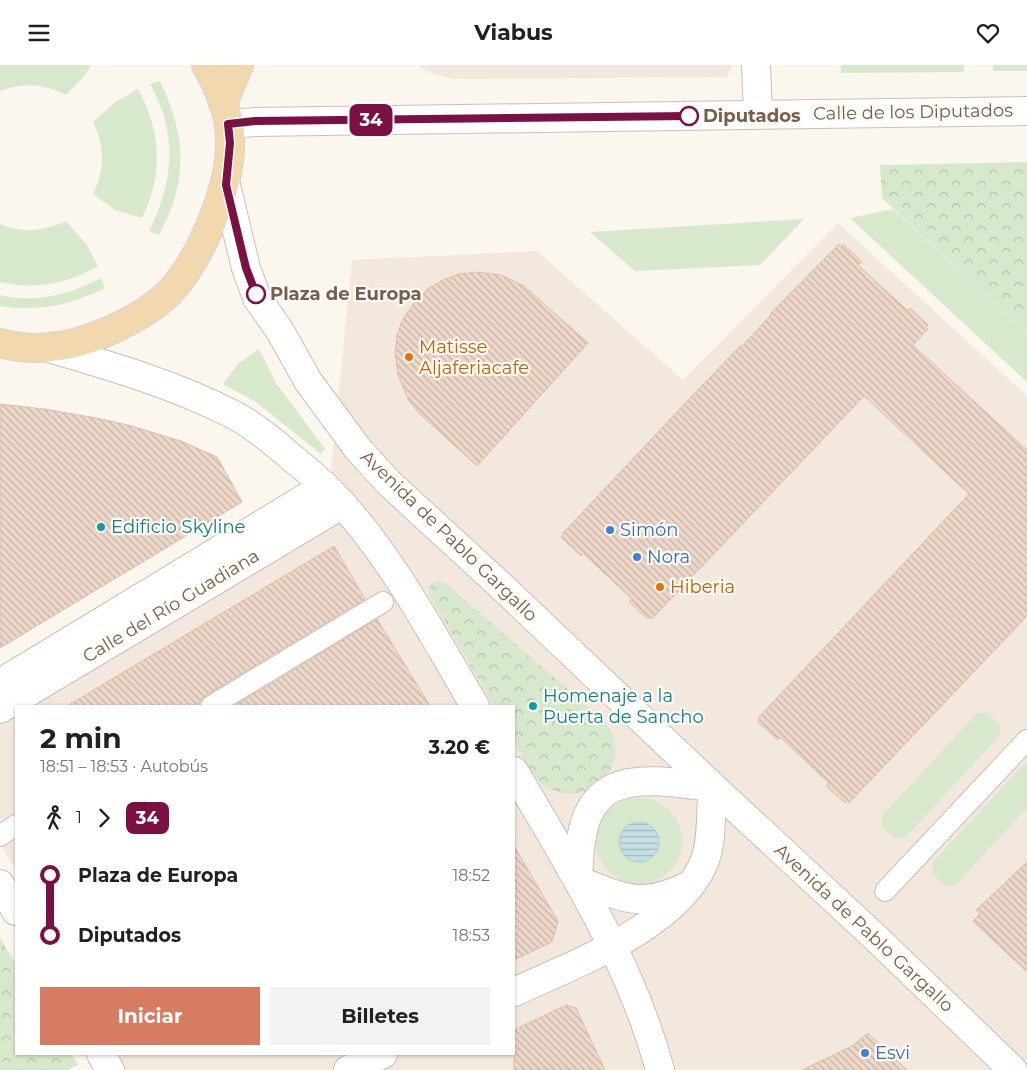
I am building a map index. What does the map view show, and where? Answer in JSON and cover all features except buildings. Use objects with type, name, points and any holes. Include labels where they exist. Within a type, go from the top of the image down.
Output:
[{"type":"main road","points":[[0,343],[10,346],[49,347],[82,341],[119,326],[144,313],[168,293],[182,277],[201,247],[226,185],[230,143],[226,113],[206,65]]},
{"type":"main road","points":[[226,113],[239,65]]},
{"type":"street","points":[[756,65],[758,114]]},
{"type":"street","name":"Calle de los Diputados","points":[[226,113],[255,121],[1027,111]]},
{"type":"street","name":"Avenida de Pablo Gargallo","points":[[226,185],[246,268],[258,297],[280,331],[308,381],[358,449],[389,483],[877,939],[1013,1070]]},
{"type":"street","points":[[49,347],[126,371],[172,389],[235,416],[269,438],[334,495],[375,544],[398,578],[474,705]]},
{"type":"street","name":"Calle del Río Guadiana","points":[[0,683],[334,495]]},
{"type":"street","name":"Calle del Río Guadiana","points":[[0,709],[334,495]]},
{"type":"street","points":[[213,705],[383,602]]},
{"type":"street","points":[[885,891],[1027,739]]},
{"type":"street","points":[[515,773],[578,880],[612,945],[634,992],[660,1070]]},
{"type":"street","points":[[515,992],[612,945],[662,914],[678,900],[699,872],[707,850],[713,787],[634,781],[608,790],[589,811],[584,826],[580,846],[578,880]]},
{"type":"street","points":[[0,836],[15,826]]},
{"type":"street","points":[[578,880],[620,897],[640,900],[656,899],[690,885]]},
{"type":"street","points":[[0,884],[15,909]]},
{"type":"street","points":[[102,1055],[110,1070]]},
{"type":"street","points":[[348,1070],[381,1055]]},
{"type":"shaded area","points":[[418,65],[733,65],[727,77],[453,79],[427,72]]},
{"type":"shaded area","points":[[838,223],[1027,396],[1027,1070],[122,1070],[115,1055],[515,1055],[515,705],[24,705],[325,532],[352,260],[537,251],[683,380]]},
{"type":"shaded area","points":[[15,710],[15,868],[0,844],[0,719]]},
{"type":"green space","points":[[0,65],[91,65],[85,75],[66,95],[50,88],[33,85],[17,86],[0,91]]},
{"type":"green space","points":[[841,65],[964,65],[964,72],[841,73]]},
{"type":"green space","points":[[993,65],[1027,65],[1027,71],[993,71]]},
{"type":"green space","points":[[160,81],[175,121],[179,139],[180,158],[179,177],[175,195],[169,215],[159,235],[149,231],[164,194],[168,176],[169,139],[159,102],[150,84]]},
{"type":"green space","points":[[138,89],[151,121],[157,153],[154,185],[142,218],[115,210],[93,194],[100,176],[102,158],[100,140],[93,122],[114,103]]},
{"type":"green space","points":[[1027,162],[1027,333],[882,198],[880,165]]},
{"type":"green space","points":[[893,209],[1027,333],[1027,382],[850,218]]},
{"type":"green space","points":[[804,219],[760,265],[635,271],[590,232]]},
{"type":"green space","points":[[66,221],[86,244],[98,266],[75,277],[50,284],[25,285],[0,282],[0,224],[17,229],[33,230],[50,227]]},
{"type":"green space","points":[[101,278],[105,288],[67,303],[28,308],[0,306],[0,295],[13,298],[52,296],[77,289]]},
{"type":"green space","points":[[259,349],[276,383],[325,449],[321,454],[256,402],[223,384],[238,364]]},
{"type":"green space","points":[[438,581],[446,584],[598,715],[606,724],[612,734],[615,749],[613,763],[607,775],[597,785],[585,791],[572,794],[558,792],[544,785],[535,777],[515,744],[515,705],[493,705],[430,596],[429,587]]},
{"type":"green space","points":[[977,713],[988,713],[1000,725],[1000,735],[905,838],[894,838],[882,826],[882,816]]},
{"type":"green space","points":[[1027,761],[1027,808],[955,885],[944,885],[932,873],[932,863]]},
{"type":"green space","points":[[631,798],[647,798],[656,801],[670,810],[679,824],[682,841],[679,858],[670,872],[656,881],[647,884],[631,884],[615,877],[603,865],[596,849],[596,833],[603,817],[615,805]]},
{"type":"green space","points":[[0,938],[15,962],[15,1055],[72,1055],[78,1065],[67,1070],[0,1070]]},
{"type":"water","points":[[635,822],[643,822],[650,825],[656,831],[659,842],[656,853],[650,859],[643,862],[635,862],[628,859],[622,853],[619,846],[619,838],[622,831],[628,825]]},
{"type":"bus line","name":"34","points":[[256,294],[246,268],[226,185],[230,143],[228,124],[255,121],[689,116]]},
{"type":"place","name":"Diputados","points":[[689,116]]},
{"type":"place","name":"Plaza de Europa","points":[[256,294]]},
{"type":"place","name":"Matisse Aljaferiacafe","points":[[409,357]]},
{"type":"place","name":"Edificio Skyline","points":[[101,527]]},
{"type":"place","name":"Simón","points":[[610,530]]},
{"type":"place","name":"Nora","points":[[637,557]]},
{"type":"place","name":"Hiberia","points":[[660,587]]},
{"type":"place","name":"Homenaje a la Puerta de Sancho","points":[[533,706]]},
{"type":"place","name":"Esvi","points":[[865,1053]]}]
